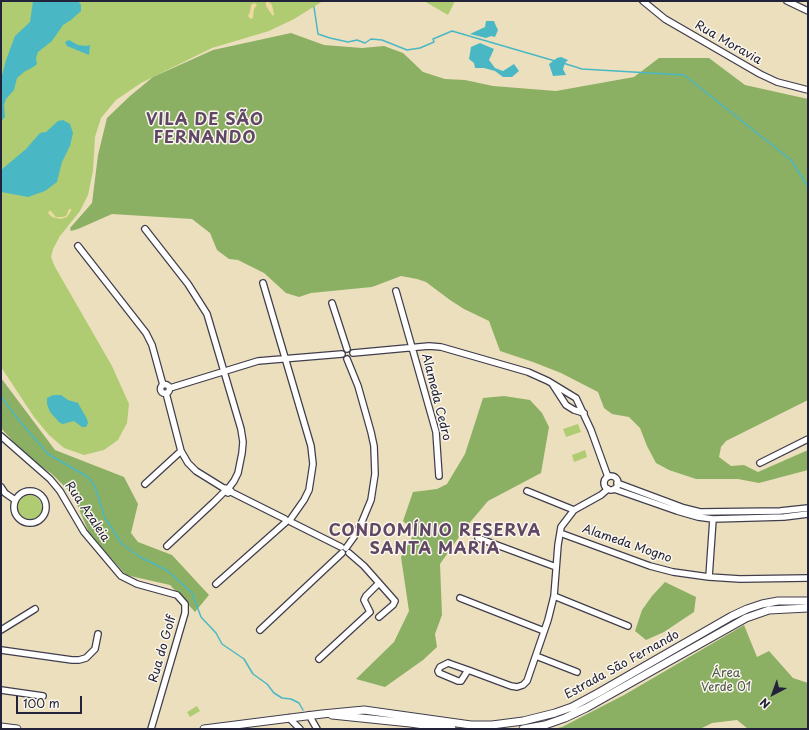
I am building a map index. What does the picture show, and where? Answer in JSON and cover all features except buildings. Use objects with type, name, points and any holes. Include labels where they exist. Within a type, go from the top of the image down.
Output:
[{"type":"main road","name":"Estrada São Fernando","points":[[204,729],[309,715],[364,710],[485,725],[512,723],[537,718],[572,707],[732,616],[747,609],[762,604],[808,601]]},
{"type":"main road","name":"Estrada São Fernando","points":[[523,729],[545,725],[586,708],[746,618],[770,610],[808,608]]},
{"type":"main road","name":"Estrada São Fernando","points":[[322,714],[452,729]]},
{"type":"main road","points":[[1,727],[17,729]]},
{"type":"street","name":"Rua Moravia","points":[[643,1],[665,19],[760,74],[776,82],[808,90]]},
{"type":"street","points":[[788,1],[808,11]]},
{"type":"street","points":[[145,229],[188,284],[207,314],[241,430],[243,442],[238,472],[234,481],[227,490],[199,517],[166,546]]},
{"type":"street","points":[[78,246],[146,333],[152,345],[163,385],[161,390],[166,393],[181,451],[188,463],[196,471],[227,490],[344,550],[364,566],[395,601],[393,605],[379,617]]},
{"type":"street","points":[[216,584],[288,521],[304,500],[309,490],[313,464],[311,446],[263,283]]},
{"type":"street","name":"Alameda Cedro","points":[[396,291],[436,432],[439,476]]},
{"type":"street","points":[[332,303],[347,348],[353,353]]},
{"type":"street","points":[[353,353],[412,349],[429,346],[441,347],[528,372],[548,381],[576,398],[592,430],[608,477]]},
{"type":"street","points":[[342,354],[347,348]]},
{"type":"street","points":[[347,359],[352,357],[353,353]]},
{"type":"street","points":[[166,393],[170,391],[170,388],[258,361],[342,354]]},
{"type":"street","points":[[260,630],[344,550],[354,537],[366,512],[374,488],[374,446],[371,432],[358,386],[347,359],[344,358],[342,354]]},
{"type":"street","points":[[548,381],[566,405],[574,410],[584,413]]},
{"type":"street","points":[[163,385],[167,384],[170,388]]},
{"type":"street","points":[[562,398],[566,392]]},
{"type":"street","points":[[574,410],[579,405]]},
{"type":"street","name":"Rua Azaleia","points":[[1,436],[50,479],[60,491],[84,532],[121,576],[137,584],[177,595],[181,598]]},
{"type":"street","points":[[760,463],[808,439]]},
{"type":"street","points":[[145,484],[181,451]]},
{"type":"street","points":[[608,477],[614,478],[617,483],[713,518],[726,512]]},
{"type":"street","points":[[608,477],[604,484],[608,490]]},
{"type":"street","points":[[614,489],[617,483]]},
{"type":"street","points":[[1,487],[5,493],[15,500]]},
{"type":"street","points":[[468,670],[461,681],[442,675],[438,671],[440,667],[448,663],[468,670],[511,686],[518,687],[527,681],[554,596],[560,533],[565,521],[574,510],[608,490],[614,489],[688,515],[713,518],[784,517],[808,514]]},
{"type":"street","points":[[527,491],[574,510]]},
{"type":"street","points":[[33,492],[38,494],[42,497],[45,506],[42,516],[34,522],[24,522],[16,515],[14,510],[15,500],[23,493],[33,492]]},
{"type":"street","points":[[700,512],[794,510],[808,508]]},
{"type":"street","points":[[709,577],[713,518]]},
{"type":"street","name":"Alameda Mogno","points":[[560,533],[650,566],[673,572],[709,577],[740,579],[808,578]]},
{"type":"street","points":[[478,538],[556,567]]},
{"type":"street","points":[[319,658],[370,612],[364,600],[379,583]]},
{"type":"street","points":[[554,596],[628,626]]},
{"type":"street","name":"Rua do Golf","points":[[151,729],[185,613],[185,604],[181,598]]},
{"type":"street","points":[[460,598],[544,631]]},
{"type":"street","points":[[1,630],[34,609]]},
{"type":"street","points":[[1,650],[79,660],[86,658],[94,649],[98,634]]},
{"type":"street","points":[[536,656],[577,672]]},
{"type":"street","points":[[1,690],[43,696]]},
{"type":"street","points":[[309,715],[317,729]]},
{"type":"street","points":[[290,718],[300,729]]},
{"type":"green space","points":[[1,1],[323,1],[294,19],[269,31],[212,48],[141,83],[116,100],[101,118],[95,137],[93,171],[88,195],[80,211],[60,236],[53,249],[51,257],[55,267],[112,366],[129,404],[127,423],[118,440],[104,450],[84,455],[64,448],[49,435],[34,417],[1,367]]},
{"type":"green space","points":[[424,1],[455,1],[448,15]]},
{"type":"green space","points":[[291,33],[324,45],[362,48],[384,46],[403,53],[423,72],[445,79],[465,80],[493,86],[556,91],[634,77],[659,58],[709,58],[745,85],[808,99],[808,400],[726,441],[721,447],[719,457],[731,466],[744,465],[758,472],[808,450],[808,470],[759,483],[738,479],[696,479],[669,470],[656,463],[640,428],[629,417],[612,414],[604,408],[598,392],[561,373],[500,351],[489,321],[464,309],[426,282],[417,279],[401,276],[372,287],[311,293],[299,297],[286,293],[264,273],[238,260],[229,259],[217,250],[210,233],[192,219],[112,214],[71,231],[70,228],[92,203],[98,155],[107,118],[130,96],[153,77],[213,50]]},
{"type":"green space","points":[[1,378],[55,450],[124,477],[138,504],[131,533],[138,542],[172,555],[209,595],[195,612],[170,585],[126,575],[89,533],[73,495],[52,474],[26,456],[1,428]]},
{"type":"green space","points":[[504,396],[530,400],[542,413],[549,427],[541,473],[488,501],[466,527],[440,564],[442,615],[435,634],[437,647],[423,660],[385,687],[356,679],[394,642],[409,611],[401,557],[415,532],[403,521],[413,492],[437,489],[447,484],[465,454],[483,398]]},
{"type":"green space","points":[[578,424],[581,432],[566,437],[563,429]]},
{"type":"green space","points":[[585,450],[587,457],[574,462],[572,455]]},
{"type":"green space","points":[[29,495],[38,499],[42,508],[38,517],[29,521],[20,517],[16,508],[20,499]]},
{"type":"green space","points":[[665,582],[696,597],[694,612],[664,632],[646,640],[635,631],[642,610]]},
{"type":"green space","name":"Área Verde 01","points":[[744,625],[757,657],[769,651],[793,678],[808,683],[808,729],[748,729],[737,720],[712,723],[700,729],[553,729],[562,727],[624,695]]},
{"type":"green space","points":[[197,706],[200,711],[190,717],[187,712]]},
{"type":"sand","points":[[266,2],[269,2],[272,5],[273,16],[266,6]]},
{"type":"sand","points":[[254,3],[257,5],[254,9],[253,18],[251,19],[248,16],[251,5]]},
{"type":"sand","points":[[69,209],[71,209],[71,211],[67,217],[61,219],[52,217],[48,213],[50,210],[56,217],[62,217],[66,216]]},
{"type":"water","points":[[33,1],[78,1],[81,5],[81,11],[63,25],[52,41],[38,52],[36,58],[37,64],[17,78],[14,90],[6,99],[4,105],[5,117],[1,121],[1,79],[6,60],[15,36],[30,22]]},
{"type":"water","points":[[486,21],[494,21],[498,30],[495,37],[491,36],[486,38],[470,34],[485,27]]},
{"type":"water","points":[[69,40],[78,45],[90,45],[89,55],[67,46],[65,42]]},
{"type":"water","points":[[480,43],[494,49],[489,60],[495,68],[503,71],[514,64],[519,71],[512,77],[503,77],[495,71],[484,68],[475,68],[474,63],[469,59],[471,47]]},
{"type":"water","points":[[561,57],[568,60],[563,69],[566,75],[553,76],[549,64]]},
{"type":"water","points":[[63,120],[70,124],[73,133],[70,146],[62,162],[57,182],[45,191],[28,197],[1,192],[1,170],[26,149],[40,133],[46,132],[58,121]]},
{"type":"water","points":[[53,395],[61,395],[68,400],[78,403],[87,419],[88,423],[86,427],[82,427],[74,421],[63,424],[60,423],[50,412],[47,404],[47,398]]},
{"type":"waterway","points":[[314,7],[318,34],[330,38],[348,42],[357,40],[365,43],[371,39],[382,40],[407,50],[420,48],[434,42],[433,39],[452,31],[555,61]]},
{"type":"waterway","points":[[563,63],[582,69],[684,75],[791,160],[808,187]]},
{"type":"waterway","points":[[1,396],[17,418],[48,454],[88,477],[95,487],[105,518],[122,544],[140,557],[168,571],[192,593],[201,617],[216,633],[222,644],[244,659],[253,674],[267,684],[274,693],[282,698],[291,699],[299,703],[303,710]]},
{"type":"district","name":"VILA DE SÃO FERNANDO","points":[[205,130]]},
{"type":"district","name":"CONDOMÍNIO RESERVA SANTA MARIA","points":[[435,541]]}]
